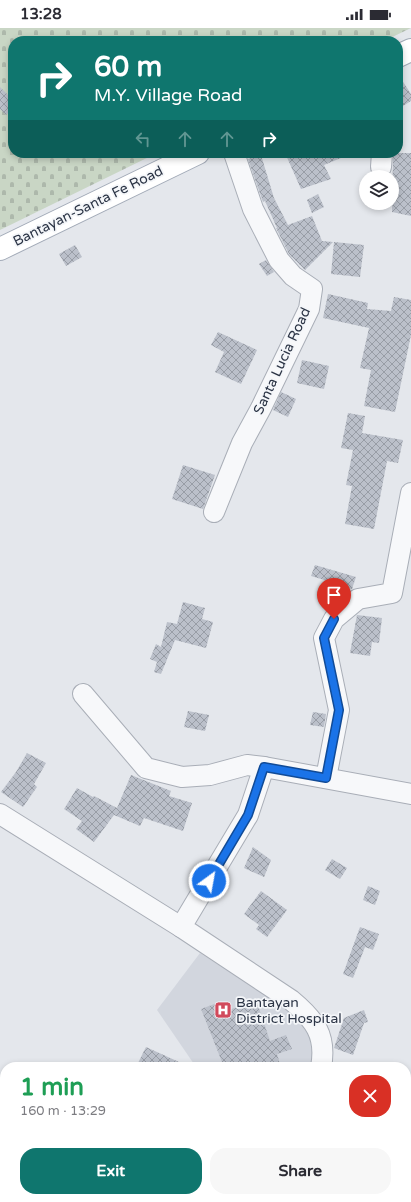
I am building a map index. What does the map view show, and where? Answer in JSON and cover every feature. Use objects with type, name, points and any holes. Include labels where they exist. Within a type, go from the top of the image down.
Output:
[{"type":"main road","name":"Bantayan-Santa Fe Road","points":[[0,249],[188,158]]},
{"type":"street","name":"Santa Lucia Road","points":[[214,512],[242,443],[261,408],[309,309],[312,289],[293,276],[276,255],[254,209],[236,158]]},
{"type":"street","points":[[326,778],[339,710],[324,638],[334,619],[358,598],[392,593],[411,493]]},
{"type":"street","points":[[83,694],[146,768],[182,777],[210,775],[246,765],[411,794]]},
{"type":"street","points":[[181,927],[248,815],[264,767]]},
{"type":"street","points":[[0,814],[181,927],[291,1000],[307,1013],[317,1028],[322,1043],[322,1062]]},
{"type":"shaded area","name":"Bantayan District Hospital","points":[[200,953],[288,1010],[310,1036],[313,1048],[312,1062],[193,1062],[157,1010]]},
{"type":"green space","points":[[0,28],[411,28],[394,36],[8,36],[8,158],[147,158],[0,230]]},
{"type":"building","points":[[403,82],[411,94],[411,101],[403,106]]},
{"type":"building","points":[[0,87],[8,95],[8,113],[6,115],[0,109]]},
{"type":"building","points":[[403,153],[411,153],[411,216],[392,212],[392,210],[399,210],[399,170],[393,170],[393,158],[403,158]]},
{"type":"building","points":[[262,158],[274,198],[288,225],[312,216],[322,241],[333,242],[305,270],[289,254],[265,201],[263,202],[248,159]]},
{"type":"building","points":[[287,158],[341,158],[324,165],[331,179],[301,189]]},
{"type":"building","points":[[318,194],[324,207],[312,213],[307,200]]},
{"type":"building","points":[[334,242],[364,245],[360,277],[331,274]]},
{"type":"building","points":[[75,245],[82,257],[66,266],[59,254]]},
{"type":"building","points":[[266,260],[274,272],[267,276],[259,264]]},
{"type":"building","points":[[328,294],[368,303],[367,309],[391,311],[394,297],[411,300],[411,335],[395,412],[364,406],[371,370],[360,368],[369,328],[323,318]]},
{"type":"building","points":[[218,332],[257,350],[241,384],[215,372],[224,352],[211,345]]},
{"type":"building","points":[[302,360],[329,366],[324,389],[297,383]]},
{"type":"building","points":[[281,392],[296,399],[288,417],[273,410]]},
{"type":"building","points":[[348,413],[365,416],[362,433],[403,440],[398,463],[387,461],[374,529],[345,524],[352,486],[346,485],[353,450],[341,448]]},
{"type":"building","points":[[183,465],[215,475],[203,509],[172,499]]},
{"type":"building","points":[[315,565],[356,577],[352,589],[346,587],[344,594],[325,589],[328,581],[311,576]]},
{"type":"building","points":[[183,602],[205,608],[202,619],[213,622],[206,648],[175,640],[161,674],[154,672],[157,662],[150,659],[156,644],[161,647],[167,622],[177,624]]},
{"type":"building","points":[[357,615],[382,618],[379,643],[372,642],[370,656],[350,653]]},
{"type":"building","points":[[188,711],[209,715],[205,731],[184,727]]},
{"type":"building","points":[[313,712],[326,714],[324,727],[310,725]]},
{"type":"building","points":[[27,753],[46,763],[34,784],[37,787],[23,807],[1,792],[16,772]]},
{"type":"building","points":[[131,775],[171,791],[169,796],[192,803],[183,831],[144,818],[140,826],[114,815],[94,842],[76,829],[82,821],[64,809],[77,788],[117,808]]},
{"type":"building","points":[[253,847],[271,860],[264,877],[244,868]]},
{"type":"building","points":[[332,859],[347,868],[340,879],[325,870]]},
{"type":"building","points":[[368,886],[380,891],[375,905],[363,900]]},
{"type":"building","points":[[261,891],[287,910],[267,937],[256,929],[259,925],[244,914]]},
{"type":"building","points":[[360,927],[379,934],[373,950],[365,947],[353,978],[343,974]]},
{"type":"building","name":"Bantayan District Hospital","points":[[257,1002],[270,1041],[286,1035],[292,1049],[277,1054],[279,1062],[222,1062],[201,1009],[217,1003],[220,1012]]},
{"type":"building","points":[[364,1010],[368,1022],[364,1023],[353,1055],[334,1048],[344,1018]]},
{"type":"building","points":[[146,1047],[179,1062],[138,1062]]},
{"type":"place","name":"Bantayan District Hospital","points":[[223,1010]]},
{"type":"route","points":[[209,881],[248,815],[264,767],[326,778],[339,710],[324,638],[334,619]]}]
